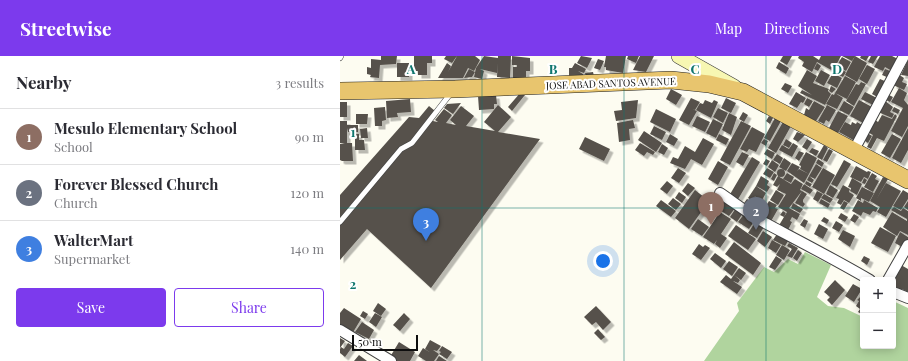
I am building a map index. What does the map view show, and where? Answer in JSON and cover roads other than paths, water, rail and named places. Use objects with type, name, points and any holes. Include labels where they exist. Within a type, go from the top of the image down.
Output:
[{"type":"highway","name":"JOSE ABAD SANTOS AVENUE","points":[[340,90],[454,89],[671,80],[709,84],[743,92],[908,180]]},
{"type":"main road","points":[[680,56],[743,92]]},
{"type":"street","points":[[854,150],[904,56]]},
{"type":"street","points":[[720,193],[766,223],[789,234],[809,247],[824,253],[865,277]]},
{"type":"street","points":[[890,277],[908,245]]},
{"type":"street","points":[[896,293],[908,298]]},
{"type":"street","points":[[340,330],[375,357],[391,361]]},
{"type":"lane","points":[[340,222],[401,148],[412,144],[454,89]]},
{"type":"place","name":"Mesulo Elementary School","points":[[711,225]]},
{"type":"place","name":"Forever Blessed Church","points":[[756,230]]},
{"type":"place","name":"WalterMart","points":[[426,241]]}]
